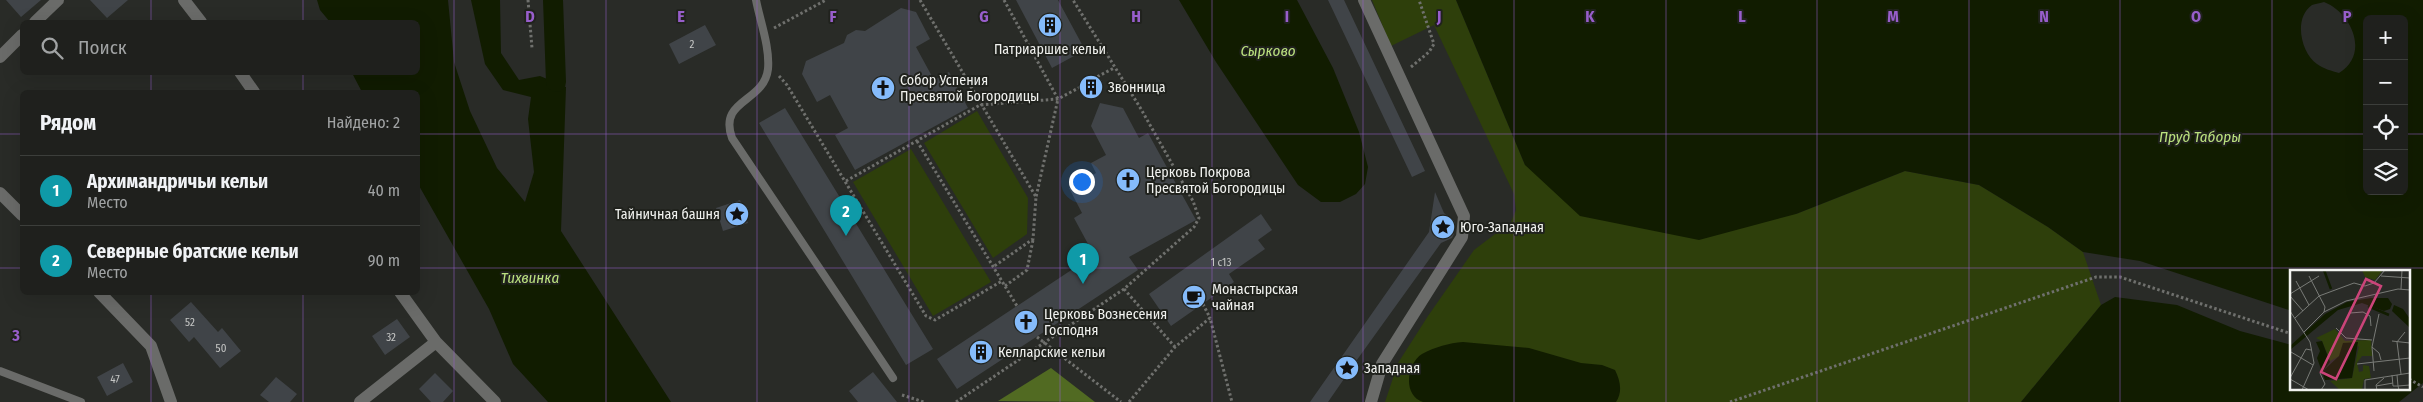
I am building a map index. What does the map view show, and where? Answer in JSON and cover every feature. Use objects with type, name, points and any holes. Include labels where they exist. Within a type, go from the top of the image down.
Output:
[{"type":"street","points":[[37,20],[58,0]]},
{"type":"street","points":[[184,0],[199,20]]},
{"type":"street","points":[[1364,0],[1464,216],[1462,237],[1382,364],[1371,402]]},
{"type":"street","points":[[0,57],[20,37]]},
{"type":"street","points":[[242,75],[253,90]]},
{"type":"street","points":[[0,193],[20,213]]},
{"type":"street","points":[[101,295],[151,346],[171,402]]},
{"type":"street","points":[[402,295],[436,342],[495,402]]},
{"type":"street","points":[[360,402],[436,342]]},
{"type":"lane","points":[[756,0],[768,70],[760,88],[730,113],[727,125],[732,138],[893,378]]},
{"type":"lane","points":[[0,371],[81,402]]},
{"type":"path","points":[[528,0],[532,48]]},
{"type":"path","points":[[763,34],[826,0]]},
{"type":"path","points":[[920,0],[980,105],[1036,197]]},
{"type":"path","points":[[1004,0],[1058,99],[1036,197],[1034,239],[1027,270],[1005,286]]},
{"type":"path","points":[[956,402],[1124,289],[1194,227],[1198,218],[1193,201],[1141,109],[1073,0]]},
{"type":"path","points":[[1399,77],[1429,52],[1434,44],[1419,0]]},
{"type":"path","points":[[1093,80],[1114,68]]},
{"type":"path","points":[[768,70],[778,74],[787,85],[926,316],[935,320],[1002,282]]},
{"type":"path","points":[[846,181],[980,105],[1058,99],[1084,85]]},
{"type":"path","points":[[916,141],[1017,306]]},
{"type":"path","points":[[993,267],[1034,239]]},
{"type":"path","points":[[1730,402],[2096,277],[2120,277],[2290,333]]},
{"type":"path","points":[[1124,289],[1174,348]]},
{"type":"path","points":[[1203,304],[1210,318],[1232,402]]},
{"type":"path","points":[[1130,402],[1174,348],[1210,318]]},
{"type":"path","points":[[1037,337],[1121,402]]},
{"type":"path","points":[[2410,380],[2423,387]]},
{"type":"path","points":[[902,395],[924,402]]},
{"type":"green space","points":[[1372,0],[1456,0],[1525,165],[1796,214],[1905,171],[1979,185],[2048,227],[2083,252],[2101,305],[2021,402],[1385,402],[1398,363],[1428,316],[1474,250],[1511,222],[1516,210],[1514,194],[1434,25],[1391,46]]},
{"type":"green space","points":[[977,111],[1028,198],[1027,234],[993,258],[924,143]]},
{"type":"green space","points":[[911,149],[991,282],[933,316],[853,182]]},
{"type":"green space","points":[[1051,368],[1095,402],[998,401]]},
{"type":"water","name":"Тихвинка","points":[[317,0],[448,0],[454,62],[470,111],[497,168],[525,202],[534,172],[528,119],[531,97],[503,90],[485,64],[471,0],[500,0],[501,53],[519,80],[540,76],[566,87],[561,231],[671,402],[548,402],[513,364],[489,309],[420,188],[420,90],[361,90],[353,75],[420,75],[420,20],[328,20],[320,10]]},
{"type":"water","name":"Сырково","points":[[1179,0],[1297,0],[1333,68],[1359,132],[1368,167],[1365,184],[1356,194],[1340,202],[1321,202],[1298,185],[1216,62]]},
{"type":"water","name":"Пруд Таборы","points":[[1456,0],[2423,0],[2423,383],[2399,402],[2021,402],[2101,305],[2115,297],[2177,305],[2240,331],[2290,344],[2290,390],[2410,390],[2410,270],[2290,270],[2290,310],[2140,261],[2083,252],[2048,227],[1979,185],[1905,171],[1796,214],[1699,240],[1580,216],[1525,165]],"holes":[[[2324,2],[2334,7],[2343,15],[2354,35],[2355,45],[2354,55],[2348,65],[2339,73],[2328,70],[2311,59],[2303,44],[2301,26],[2306,11],[2312,5]]]},
{"type":"water","points":[[1463,342],[1529,348],[1581,363],[1602,365],[1615,370],[1620,386],[1620,394],[1616,402],[1423,402],[1416,398],[1412,393],[1409,379],[1410,371],[1417,358],[1437,347]]},
{"type":"building","points":[[6,0],[41,0],[21,17]]},
{"type":"building","points":[[90,0],[128,0],[107,18]]},
{"type":"building","name":"Патриаршие кельи","points":[[1016,0],[1058,0],[1085,50],[1052,68]]},
{"type":"building","points":[[1328,0],[1344,0],[1425,171],[1412,177]]},
{"type":"building","name":"Собор Успения Пресвятой Богородицы","points":[[901,8],[916,12],[930,39],[916,47],[934,80],[949,72],[968,108],[855,170],[835,135],[848,128],[830,95],[817,102],[802,74],[806,61],[844,43],[847,35],[856,30],[865,31]]},
{"type":"building","points":[[705,25],[716,45],[679,64],[669,44]]},
{"type":"building","points":[[1100,103],[1123,108],[1139,138],[1148,133],[1196,220],[1129,257],[1138,270],[957,389],[937,359],[1094,255],[1074,218],[1082,213],[1069,188],[1096,173],[1091,163],[1106,155],[1091,126]]},
{"type":"building","points":[[785,108],[933,349],[906,365],[759,123]]},
{"type":"building","points":[[1435,192],[1444,213],[1455,222],[1452,238],[1441,243],[1354,364],[1359,368],[1350,379],[1346,376],[1328,402],[1310,402],[1429,232]]},
{"type":"building","points":[[740,200],[748,223],[723,231],[716,208]]},
{"type":"building","points":[[1261,214],[1272,230],[1258,240],[1265,249],[1229,274],[1234,282],[1171,326],[1149,294]]},
{"type":"building","points":[[191,302],[218,332],[222,328],[241,351],[220,368],[194,337],[189,342],[170,320]]},
{"type":"building","points":[[397,319],[410,337],[385,355],[372,336]]},
{"type":"building","points":[[123,363],[133,382],[107,396],[97,377]]},
{"type":"building","points":[[873,372],[897,402],[858,402],[849,391]]},
{"type":"building","points":[[435,373],[453,391],[443,402],[431,402],[419,389]]},
{"type":"building","points":[[276,377],[297,394],[290,402],[269,402],[260,395]]},
{"type":"waterway","points":[[553,0],[556,82]]},
{"type":"place","name":"Патриаршие кельи","points":[[1050,25]]},
{"type":"place","name":"Звонница","points":[[1091,87]]},
{"type":"place","name":"Собор Успения Пресвятой Богородицы","points":[[883,88]]},
{"type":"place","name":"Церковь Покрова Пресвятой Богородицы","points":[[1128,180]]},
{"type":"place","name":"Тайничная башня","points":[[737,214]]},
{"type":"place","name":"Юго-Западная","points":[[1443,227]]},
{"type":"place","name":"Северные братские кельи","points":[[846,236]]},
{"type":"place","name":"Архимандричьи кельи","points":[[1083,284]]},
{"type":"place","name":"Монастырская чайная","points":[[1194,297]]},
{"type":"place","name":"Церковь Вознесения Господня","points":[[1026,322]]},
{"type":"place","name":"Келларские кельи","points":[[981,352]]},
{"type":"place","name":"Западная","points":[[1347,368]]}]
